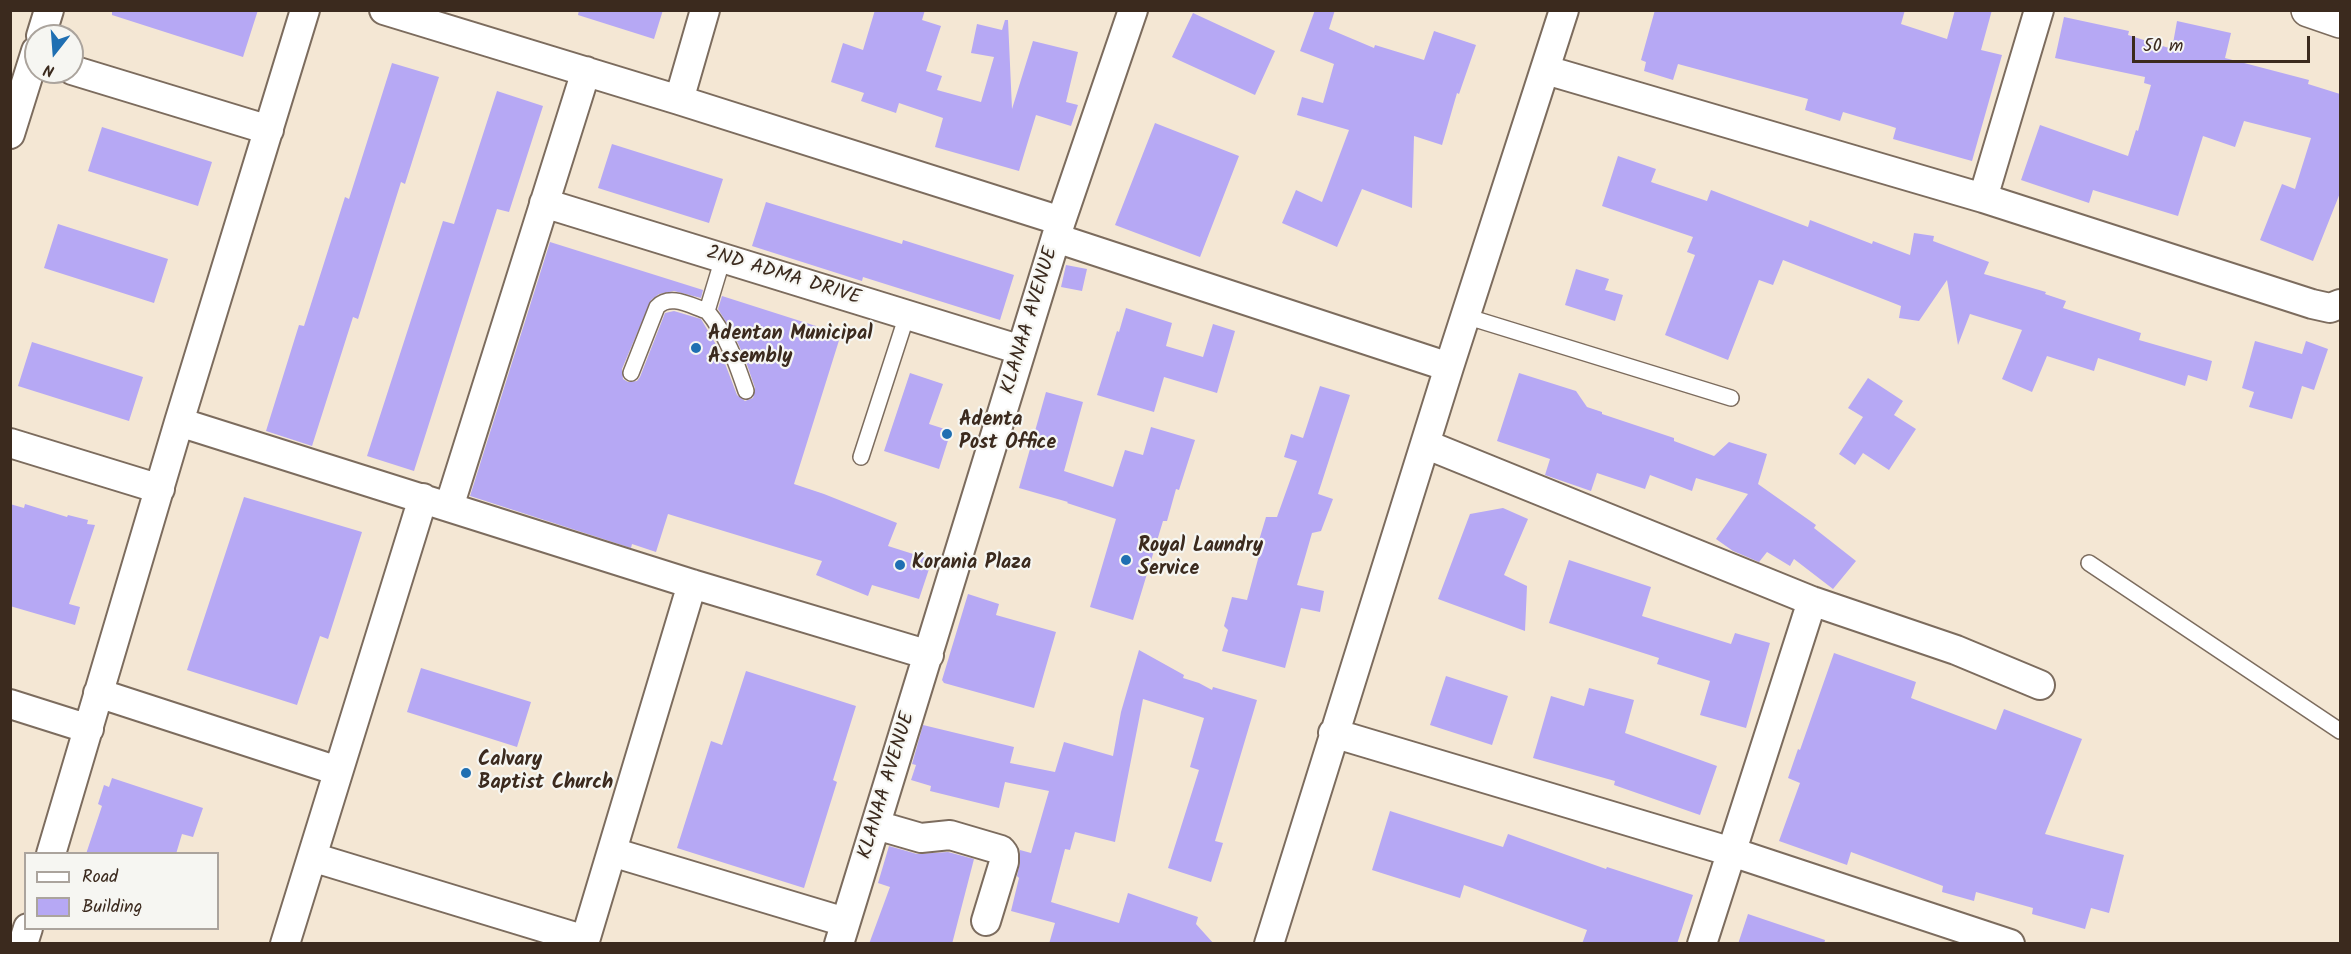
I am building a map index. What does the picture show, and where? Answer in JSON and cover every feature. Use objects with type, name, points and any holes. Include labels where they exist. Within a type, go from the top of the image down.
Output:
[{"type":"street","points":[[43,24],[49,10]]},
{"type":"street","points":[[52,852],[179,422],[305,10]]},
{"type":"street","points":[[384,10],[679,100],[1059,229],[1449,367]]},
{"type":"street","points":[[679,100],[705,10]]},
{"type":"street","name":"KLANAA AVENUE","points":[[842,933],[1059,229],[1133,10]]},
{"type":"street","points":[[1269,944],[1333,733],[1564,10]]},
{"type":"street","points":[[1983,198],[2039,10]]},
{"type":"street","points":[[2308,10],[2340,21]]},
{"type":"street","points":[[1546,70],[1983,198],[2312,304],[2330,308],[2340,304]]},
{"type":"street","points":[[285,944],[338,771],[544,203],[586,71]]},
{"type":"street","points":[[84,74],[269,130]]},
{"type":"street","points":[[10,134],[24,79]]},
{"type":"street","name":"2ND ADMA DRIVE","points":[[544,203],[1021,350]]},
{"type":"street","points":[[179,422],[692,584],[929,655]]},
{"type":"street","points":[[10,443],[160,489]]},
{"type":"street","points":[[1425,444],[1812,601],[1956,650],[2040,685]]},
{"type":"street","points":[[312,857],[585,942],[692,584]]},
{"type":"street","points":[[1702,944],[1812,601]]},
{"type":"street","points":[[98,693],[338,771]]},
{"type":"street","points":[[10,704],[89,729]]},
{"type":"street","points":[[1333,733],[1732,852],[2010,944]]},
{"type":"street","points":[[876,825],[921,838],[950,835],[1001,850],[1004,854],[1004,862],[986,921]]},
{"type":"street","points":[[612,852],[842,933]]},
{"type":"lane","points":[[707,311],[723,258]]},
{"type":"lane","points":[[631,372],[657,307],[663,301],[670,299],[707,311],[719,325],[732,351],[746,391]]},
{"type":"lane","points":[[861,457],[907,315]]},
{"type":"lane","points":[[1465,316],[1731,398]]},
{"type":"lane","points":[[2089,563],[2340,731]]},
{"type":"building","points":[[112,10],[258,10],[243,57],[112,15]]},
{"type":"building","points":[[579,10],[663,10],[654,39],[578,15]]},
{"type":"building","points":[[875,10],[925,10],[922,20],[941,26],[926,71],[942,76],[937,90],[981,102],[994,57],[971,53],[977,24],[1002,30],[1005,20],[1008,20],[1012,109],[1033,41],[1078,52],[1066,102],[1078,105],[1071,126],[1036,115],[1019,171],[935,147],[943,118],[899,103],[896,113],[861,101],[864,93],[831,82],[843,43],[863,50]]},
{"type":"building","points":[[1315,10],[1335,10],[1329,29],[1374,48],[1375,45],[1424,60],[1434,31],[1476,45],[1459,94],[1457,93],[1442,145],[1414,136],[1412,208],[1362,189],[1337,247],[1282,223],[1296,190],[1322,202],[1349,130],[1297,115],[1302,97],[1323,103],[1334,64],[1300,51]]},
{"type":"building","points":[[1655,10],[1905,10],[1901,24],[1947,39],[1955,10],[1992,10],[1981,50],[2002,55],[1972,161],[1893,139],[1896,128],[1890,126],[1843,112],[1840,121],[1805,110],[1808,99],[1678,64],[1673,80],[1644,71],[1646,62],[1641,60]]},
{"type":"building","points":[[1193,13],[1275,51],[1255,95],[1172,57]]},
{"type":"building","points":[[2064,17],[2129,31],[2128,35],[2172,49],[2177,21],[2231,33],[2225,58],[2309,80],[2308,84],[2340,94],[2340,193],[2313,261],[2260,240],[2282,184],[2295,189],[2311,138],[2244,121],[2235,147],[2203,136],[2178,216],[2093,190],[2089,203],[2021,180],[2040,125],[2128,156],[2136,130],[2138,131],[2151,85],[2144,83],[2145,77],[2055,58]]},
{"type":"building","points":[[392,63],[439,77],[405,184],[401,182],[358,319],[353,317],[312,446],[266,431],[299,325],[304,326],[345,197],[349,199]]},
{"type":"building","points":[[497,91],[543,106],[509,212],[497,209],[414,471],[367,456],[443,221],[454,224]]},
{"type":"building","points":[[1155,123],[1239,156],[1200,257],[1115,225]]},
{"type":"building","points":[[102,127],[212,162],[198,206],[88,171]]},
{"type":"building","points":[[612,144],[723,179],[709,223],[598,188]]},
{"type":"building","points":[[1618,156],[1656,169],[1651,182],[1707,201],[1711,190],[1808,227],[1810,220],[1872,244],[1873,241],[1910,255],[1914,233],[1934,236],[1933,241],[1989,262],[1984,274],[2046,292],[2045,294],[2066,301],[2063,308],[2141,333],[2139,340],[2212,361],[2207,381],[2188,375],[2185,386],[2098,358],[2094,371],[2047,356],[2032,392],[2002,379],[2022,330],[1970,314],[1958,345],[1947,280],[1919,321],[1899,318],[1901,306],[1783,260],[1773,285],[1759,280],[1728,360],[1665,335],[1695,255],[1687,252],[1693,237],[1602,206]]},
{"type":"building","points":[[766,202],[902,244],[903,240],[1014,275],[1000,320],[863,277],[862,281],[752,246]]},
{"type":"building","points":[[58,224],[168,259],[154,303],[44,268]]},
{"type":"building","points":[[550,242],[703,290],[701,298],[674,291],[659,294],[651,300],[622,369],[623,379],[628,382],[637,381],[640,377],[665,313],[674,311],[701,319],[721,353],[737,395],[745,401],[753,398],[755,388],[744,356],[718,309],[722,296],[841,334],[794,484],[897,523],[888,546],[932,560],[919,599],[872,585],[868,596],[816,575],[822,561],[668,514],[656,552],[632,544],[631,548],[470,496]]},
{"type":"building","points":[[1066,265],[1087,269],[1082,291],[1061,287]]},
{"type":"building","points":[[1576,269],[1609,279],[1605,290],[1623,295],[1615,321],[1565,305]]},
{"type":"building","points":[[1126,308],[1172,323],[1166,346],[1203,357],[1213,324],[1235,331],[1217,393],[1164,377],[1154,412],[1097,395]]},
{"type":"building","points":[[2255,341],[2302,354],[2306,341],[2328,349],[2314,390],[2302,386],[2292,419],[2249,407],[2254,392],[2242,388]]},
{"type":"building","points":[[32,342],[143,377],[129,421],[18,386]]},
{"type":"building","points":[[910,373],[943,384],[929,424],[951,431],[939,469],[884,451]]},
{"type":"building","points":[[1519,373],[1576,391],[1587,407],[1674,438],[1674,441],[1714,456],[1729,442],[1767,454],[1758,484],[1816,525],[1814,528],[1856,561],[1833,589],[1794,559],[1790,566],[1767,552],[1759,562],[1733,551],[1716,539],[1748,494],[1696,478],[1692,491],[1650,475],[1645,489],[1597,473],[1591,491],[1545,475],[1550,459],[1497,441]]},
{"type":"building","points":[[1868,378],[1903,401],[1894,415],[1916,429],[1889,470],[1863,453],[1855,465],[1839,454],[1863,417],[1848,408]]},
{"type":"building","points":[[1320,386],[1350,395],[1318,494],[1333,499],[1321,531],[1312,533],[1297,585],[1324,591],[1320,612],[1301,608],[1285,668],[1222,651],[1228,630],[1224,626],[1232,597],[1247,600],[1261,548],[1257,547],[1266,517],[1277,517],[1297,461],[1284,457],[1291,434],[1303,438]]},
{"type":"building","points":[[1046,392],[1083,402],[1064,471],[1113,487],[1125,450],[1143,455],[1151,427],[1195,440],[1179,490],[1176,489],[1167,521],[1163,521],[1133,620],[1090,607],[1116,519],[1019,488]]},
{"type":"building","points":[[244,497],[362,532],[328,639],[320,636],[297,705],[187,670]]},
{"type":"building","points":[[10,504],[24,508],[25,504],[67,517],[68,515],[88,520],[87,524],[95,525],[69,604],[80,607],[75,625],[10,606]]},
{"type":"building","points":[[1503,508],[1528,519],[1504,575],[1527,586],[1525,631],[1438,599],[1470,514]]},
{"type":"building","points":[[1569,560],[1651,587],[1642,616],[1731,644],[1735,633],[1770,643],[1746,728],[1700,715],[1710,681],[1657,664],[1659,658],[1549,623]]},
{"type":"building","points":[[968,594],[999,604],[996,615],[1056,632],[1034,708],[944,683],[942,680]]},
{"type":"building","points":[[1139,650],[1184,675],[1183,678],[1212,690],[1213,687],[1257,700],[1215,841],[1223,843],[1211,882],[1168,868],[1199,770],[1190,767],[1204,718],[1143,699],[1115,842],[1075,832],[1070,850],[1065,849],[1051,902],[1119,923],[1128,893],[1198,917],[1196,924],[1214,944],[1049,944],[1055,923],[1011,911],[1019,878],[1017,876],[1020,850],[1031,853],[1049,791],[1005,782],[999,808],[930,791],[931,786],[911,780],[916,765],[912,764],[923,725],[1014,747],[1010,763],[1055,772],[1064,742],[1113,756],[1121,712]]},
{"type":"building","points":[[1834,653],[1916,682],[1911,698],[1996,730],[2004,709],[2082,739],[2045,834],[2124,855],[2109,913],[2091,908],[2085,929],[2032,914],[2033,908],[1976,892],[1974,901],[1942,892],[1943,886],[1851,852],[1847,865],[1779,841],[1800,783],[1788,778]]},
{"type":"building","points":[[421,668],[531,702],[517,747],[407,712]]},
{"type":"building","points":[[746,671],[856,706],[833,780],[837,782],[804,888],[677,848],[711,741],[722,745]]},
{"type":"building","points":[[1446,676],[1508,696],[1492,745],[1430,725]]},
{"type":"building","points":[[1589,688],[1634,700],[1625,733],[1717,766],[1700,815],[1614,785],[1615,781],[1533,758],[1551,696],[1584,706]]},
{"type":"building","points":[[112,778],[203,808],[193,837],[182,834],[177,852],[87,852],[102,806],[98,804],[104,785],[109,787]]},
{"type":"building","points":[[1390,811],[1503,847],[1508,834],[1606,869],[1607,867],[1693,895],[1677,944],[1582,944],[1587,930],[1464,885],[1460,898],[1372,870]]},
{"type":"building","points":[[889,846],[917,854],[948,852],[974,859],[952,944],[869,944],[890,887],[878,883]]},
{"type":"building","points":[[1748,914],[1825,940],[1824,944],[1738,944]]},
{"type":"place","name":"Adentan Municipal Assembly","points":[[696,348]]},
{"type":"place","name":"Adenta Post Office","points":[[947,434]]},
{"type":"place","name":"Royal Laundry Service","points":[[1126,560]]},
{"type":"place","name":"Korania Plaza","points":[[900,565]]},
{"type":"place","name":"Calvary Baptist Church","points":[[466,773]]}]
